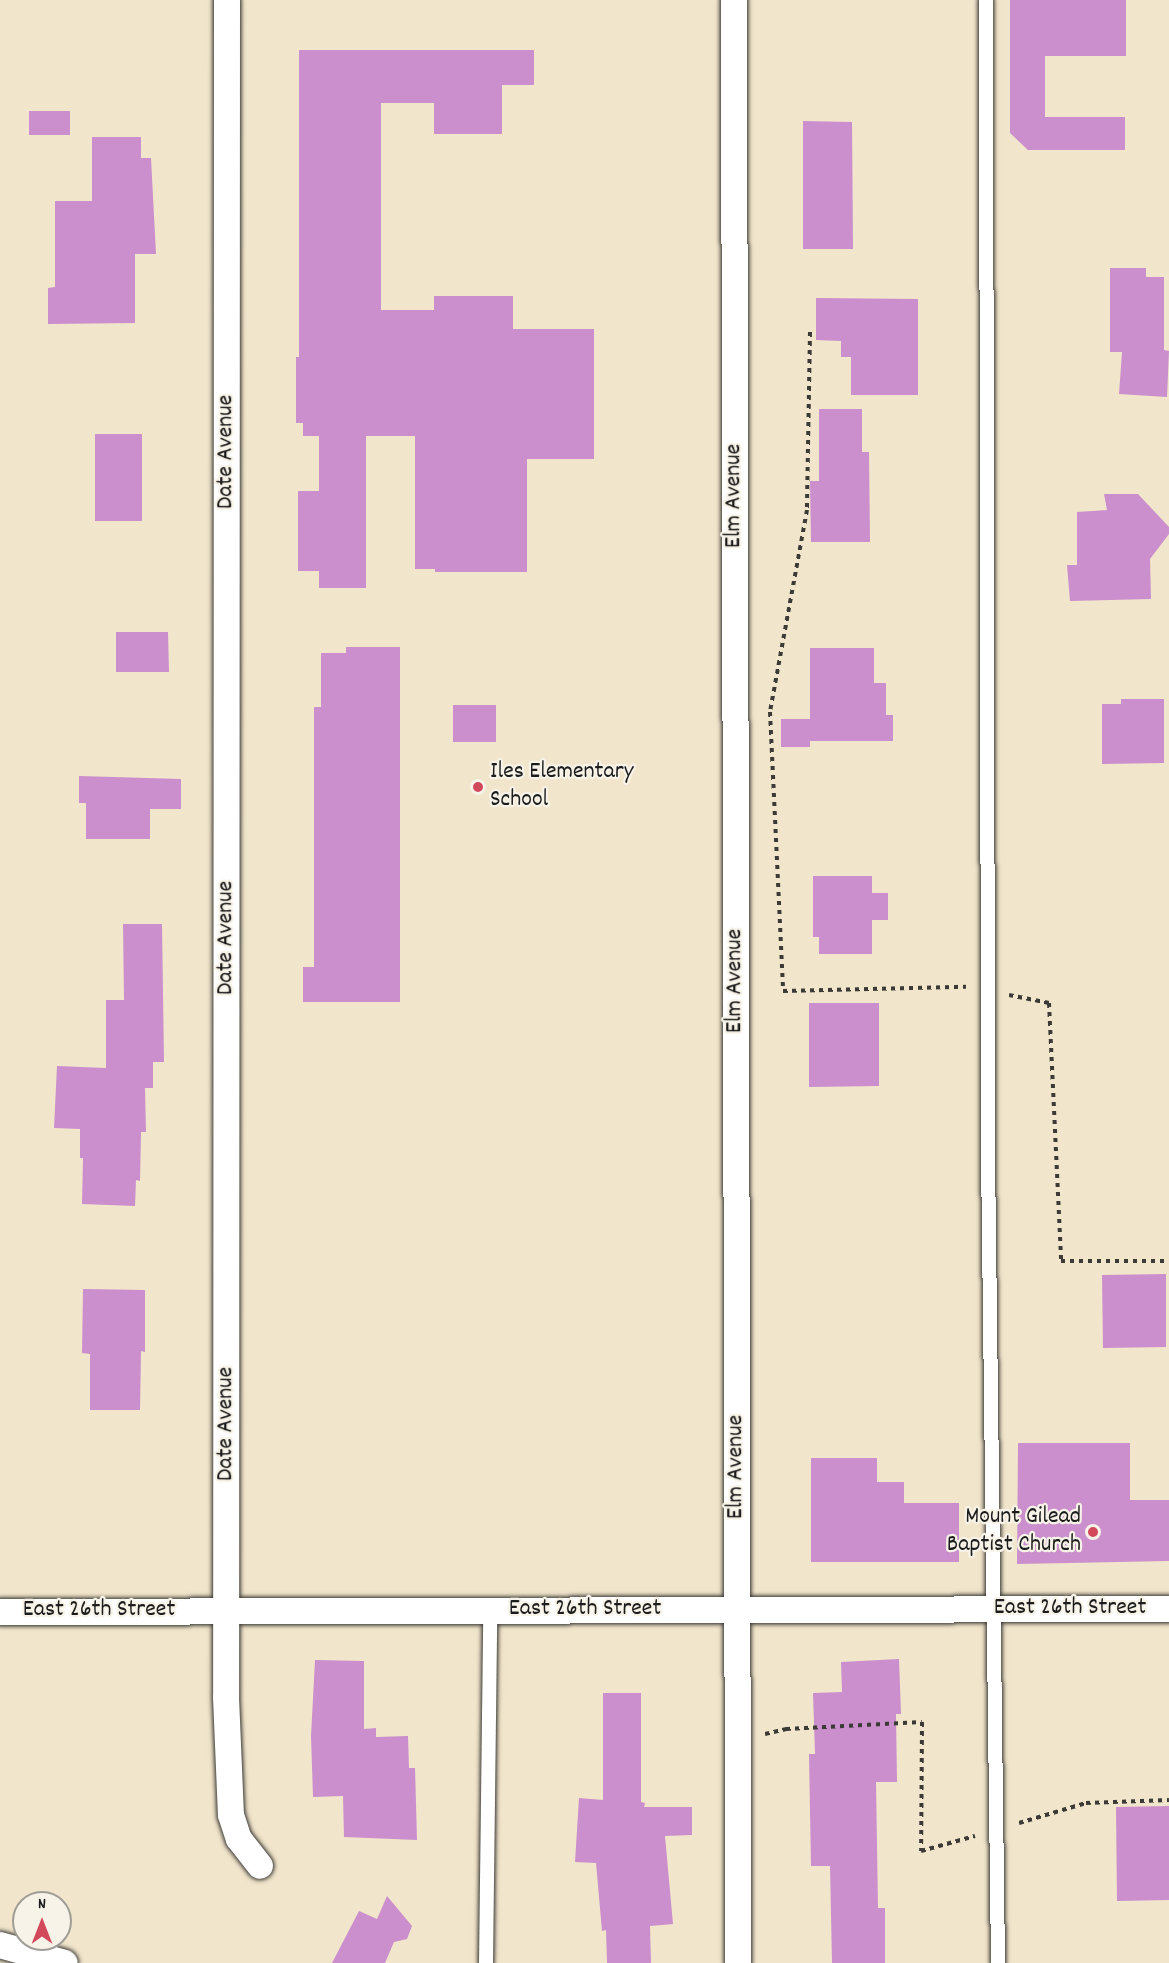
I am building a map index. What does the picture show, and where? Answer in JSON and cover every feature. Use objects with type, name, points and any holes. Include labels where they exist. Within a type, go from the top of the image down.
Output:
[{"type":"street","name":"Date Avenue","points":[[227,0],[226,1697],[231,1815],[239,1839],[261,1866]]},
{"type":"street","name":"Elm Avenue","points":[[734,0],[738,1963]]},
{"type":"street","name":"East 26th Street","points":[[0,1612],[1169,1609]]},
{"type":"street","points":[[0,1945],[65,1963]]},
{"type":"lane","points":[[986,0],[988,1156],[998,1963]]},
{"type":"lane","points":[[486,1963],[490,1611]]},
{"type":"path","points":[[810,332],[807,510],[770,712],[783,990],[962,986],[973,988]]},
{"type":"path","points":[[1006,995],[1049,1003],[1061,1261],[1169,1261]]},
{"type":"path","points":[[738,1741],[786,1729],[922,1722],[921,1851],[976,1835]]},
{"type":"path","points":[[1009,1826],[1086,1803],[1169,1800]]},
{"type":"building","points":[[1010,0],[1126,0],[1126,56],[1045,56],[1045,117],[1125,117],[1125,150],[1028,150],[1010,133]]},
{"type":"building","points":[[299,50],[534,50],[534,85],[502,85],[502,134],[434,134],[434,103],[381,103],[381,310],[434,310],[434,296],[513,296],[513,329],[594,329],[594,459],[527,459],[527,572],[435,572],[435,569],[415,569],[415,436],[366,436],[366,588],[319,588],[319,571],[298,571],[298,491],[319,491],[319,436],[303,436],[303,423],[296,423],[296,357],[299,357]]},
{"type":"building","points":[[29,111],[70,111],[70,135],[29,135]]},
{"type":"building","points":[[803,121],[852,122],[853,249],[803,249]]},
{"type":"building","points":[[92,137],[141,137],[141,158],[151,158],[156,254],[135,254],[135,323],[48,324],[48,288],[55,287],[55,201],[92,201]]},
{"type":"building","points":[[1110,268],[1146,268],[1146,277],[1164,277],[1164,350],[1169,351],[1167,397],[1119,394],[1122,352],[1110,352]]},
{"type":"building","points":[[816,298],[918,299],[918,395],[851,395],[851,357],[841,357],[841,341],[816,340]]},
{"type":"building","points":[[819,409],[862,409],[862,452],[869,452],[870,542],[811,542],[810,481],[819,481]]},
{"type":"building","points":[[95,434],[142,434],[142,521],[95,521]]},
{"type":"building","points":[[1104,494],[1138,494],[1169,527],[1169,534],[1150,559],[1151,599],[1070,601],[1067,565],[1077,565],[1077,512],[1107,510]]},
{"type":"building","points":[[116,632],[168,632],[169,672],[116,672]]},
{"type":"building","points":[[346,647],[400,647],[400,1002],[303,1002],[303,967],[314,967],[314,707],[321,707],[321,653],[346,653]]},
{"type":"building","points":[[810,648],[874,648],[874,683],[886,683],[886,715],[893,715],[893,741],[810,741]]},
{"type":"building","points":[[1121,699],[1164,699],[1164,763],[1102,764],[1102,704],[1121,704]]},
{"type":"building","points":[[453,705],[496,705],[496,742],[453,742]]},
{"type":"building","points":[[781,719],[810,719],[810,747],[781,747]]},
{"type":"building","points":[[79,776],[181,779],[181,809],[150,809],[150,839],[86,839],[86,803],[79,803]]},
{"type":"building","points":[[813,876],[872,876],[872,893],[888,893],[888,920],[872,920],[872,954],[819,954],[819,937],[813,937]]},
{"type":"building","points":[[123,924],[162,924],[164,1062],[153,1062],[153,1088],[145,1088],[146,1132],[141,1132],[140,1181],[136,1180],[135,1206],[82,1204],[83,1158],[80,1158],[80,1129],[54,1128],[57,1066],[106,1068],[106,1000],[124,1000]]},
{"type":"building","points":[[809,1003],[879,1003],[879,1086],[809,1087]]},
{"type":"building","points":[[1166,1274],[1166,1347],[1103,1348],[1102,1275]]},
{"type":"building","points":[[83,1289],[145,1290],[145,1352],[141,1351],[140,1410],[90,1410],[90,1354],[82,1353]]},
{"type":"building","points":[[1018,1443],[1130,1443],[1130,1500],[1169,1500],[1169,1561],[1017,1564]]},
{"type":"building","points":[[811,1458],[877,1458],[877,1482],[904,1482],[904,1503],[959,1503],[959,1562],[811,1562]]},
{"type":"building","points":[[899,1659],[901,1714],[896,1714],[897,1782],[876,1782],[878,1908],[885,1908],[885,1963],[832,1963],[830,1866],[811,1866],[809,1754],[815,1754],[813,1693],[842,1692],[841,1662]]},
{"type":"building","points":[[315,1660],[364,1661],[364,1729],[376,1728],[376,1737],[408,1736],[409,1768],[415,1768],[417,1840],[344,1837],[343,1796],[313,1797],[311,1736]]},
{"type":"building","points":[[603,1693],[641,1693],[641,1802],[645,1803],[644,1807],[692,1807],[692,1835],[665,1836],[673,1924],[650,1926],[651,1963],[607,1963],[606,1930],[602,1931],[596,1863],[575,1862],[579,1798],[603,1800]]},
{"type":"building","points":[[1169,1806],[1169,1900],[1117,1901],[1116,1807]]},
{"type":"building","points":[[387,1896],[412,1926],[407,1939],[394,1942],[385,1963],[332,1963],[359,1911],[377,1919]]},
{"type":"place","name":"Iles Elementary School","points":[[478,787]]},
{"type":"place","name":"Mount Gilead Baptist Church","points":[[1093,1532]]}]
